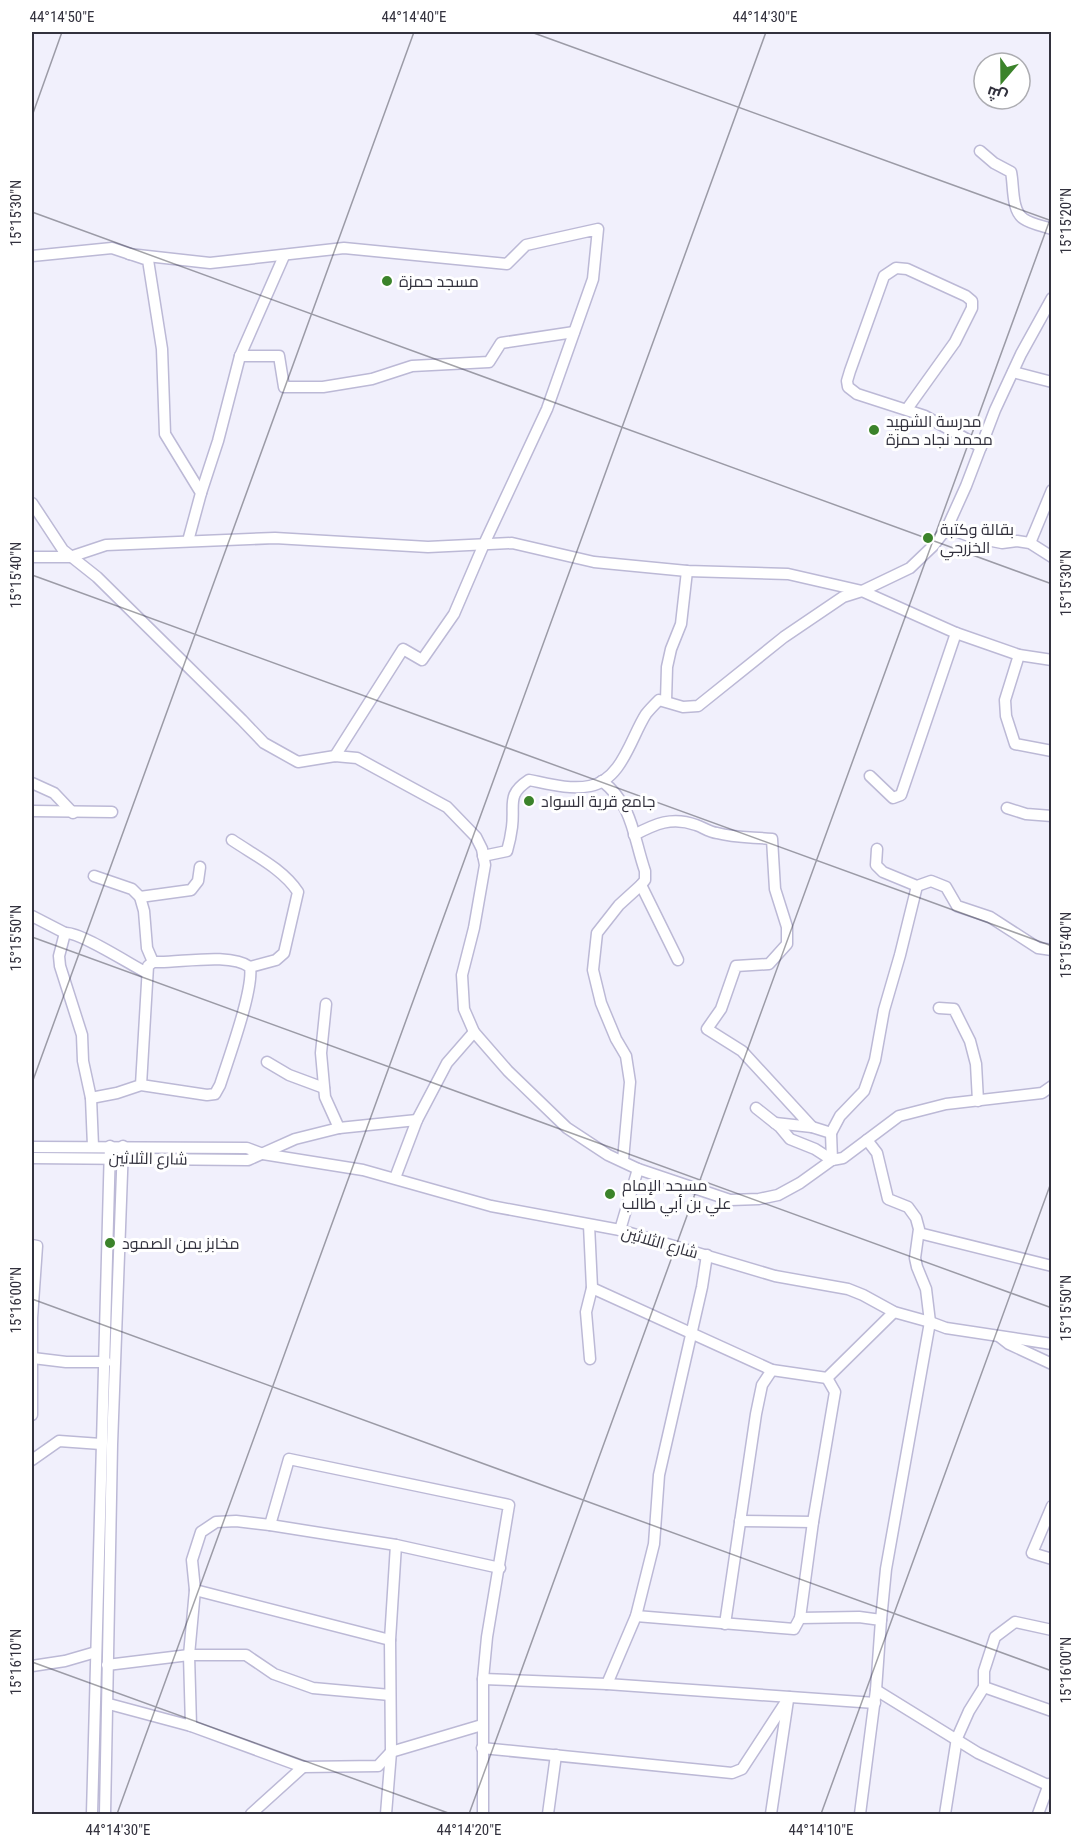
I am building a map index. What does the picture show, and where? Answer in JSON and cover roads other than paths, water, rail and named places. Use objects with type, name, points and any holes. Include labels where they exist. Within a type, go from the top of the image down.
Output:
[{"type":"street","points":[[980,151],[994,163],[1011,172],[1015,204],[1019,214],[1024,219],[1052,229]]},
{"type":"street","points":[[129,254],[210,263],[344,248],[507,264],[526,245],[598,228],[593,279],[547,409],[454,614],[422,660],[403,649],[335,756]]},
{"type":"street","points":[[32,256],[112,248],[148,260],[162,349],[165,434],[201,493]]},
{"type":"street","points":[[188,541],[218,441],[240,356],[284,256]]},
{"type":"street","points":[[908,409],[955,342],[972,308],[972,302],[966,296],[908,269],[896,268],[884,276],[847,381],[851,391],[925,416],[981,447]]},
{"type":"street","points":[[483,856],[507,851],[512,827],[512,801],[517,788],[529,780],[568,787],[591,786],[602,781],[616,768],[647,712],[659,700],[683,707],[698,706],[784,637],[843,597],[862,591],[910,568],[933,546],[947,528],[1012,372],[1052,298]]},
{"type":"street","points":[[240,356],[279,356],[284,387],[322,387],[372,379],[412,366],[489,362],[501,343],[574,332]]},
{"type":"street","points":[[1012,372],[1052,382]]},
{"type":"street","points":[[1030,543],[1052,490]]},
{"type":"street","points":[[32,503],[63,550],[97,577],[264,743],[298,762],[335,756],[357,758],[447,807],[476,837],[482,849],[485,865],[474,928],[462,975],[464,1009],[474,1032],[508,1071],[567,1128],[608,1155],[623,1160],[638,1169],[730,1200],[759,1199],[777,1195],[800,1183],[832,1160],[843,1158],[899,1116],[927,1108],[1042,1093],[1052,1086]]},
{"type":"street","points":[[947,528],[972,537],[1002,543],[1017,541],[1030,543],[1052,557]]},
{"type":"street","points":[[32,556],[70,557],[106,545],[275,537],[428,547],[512,543],[594,562],[687,571],[788,574],[862,591],[956,633],[1019,655],[1052,660]]},
{"type":"street","points":[[666,701],[667,667],[681,624],[687,571]]},
{"type":"street","points":[[870,776],[893,798],[901,795],[956,633]]},
{"type":"street","points":[[1019,655],[1005,700],[1006,716],[1016,744],[1052,751]]},
{"type":"street","points":[[602,781],[616,792],[624,804],[645,871],[645,880],[597,933],[592,970],[601,1003],[626,1056],[629,1074],[623,1160]]},
{"type":"street","points":[[32,783],[54,793],[73,813]]},
{"type":"street","points":[[1007,808],[1026,814],[1052,816]]},
{"type":"street","points":[[32,812],[112,812]]},
{"type":"street","points":[[634,835],[660,822],[674,820],[697,825],[705,831],[720,834],[772,839],[775,889],[787,927],[787,944],[769,964],[736,966],[721,1009],[707,1029],[742,1052],[812,1127]]},
{"type":"street","points":[[232,840],[266,862],[292,883],[298,892],[284,953],[276,960],[250,967]]},
{"type":"street","points":[[877,849],[876,865],[883,872],[917,886],[931,881],[946,887],[957,906],[990,917],[1038,948],[1052,950]]},
{"type":"street","points":[[140,897],[191,890],[198,880],[200,867]]},
{"type":"street","points":[[94,876],[132,889],[140,897],[144,911],[147,948],[153,962]]},
{"type":"street","points":[[641,885],[678,960]]},
{"type":"street","points":[[832,1160],[831,1133],[840,1116],[864,1091],[875,1060],[884,1010],[917,886]]},
{"type":"street","points":[[32,916],[65,933],[86,940],[147,973]]},
{"type":"street","points":[[65,933],[59,957],[60,966],[82,1035],[83,1061],[91,1098],[93,1146]]},
{"type":"street","points":[[91,1098],[141,1085],[207,1095],[214,1094],[220,1085],[243,1010],[251,973],[250,967],[245,963],[229,959],[153,962],[148,966],[141,1085]]},
{"type":"street","points":[[326,1004],[321,1053],[324,1088],[325,1097],[339,1128]]},
{"type":"street","points":[[939,1008],[954,1009],[970,1041],[976,1064],[978,1101]]},
{"type":"street","points":[[395,1179],[417,1120],[447,1063],[474,1032]]},
{"type":"street","points":[[267,1062],[324,1088]]},
{"type":"street","points":[[756,1108],[790,1138],[815,1149],[832,1160]]},
{"type":"street","points":[[263,1154],[295,1139],[339,1128],[417,1120]]},
{"type":"street","points":[[775,1123],[812,1127],[831,1133]]},
{"type":"street","points":[[860,1815],[875,1703],[886,1569],[930,1322],[926,1289],[915,1258],[918,1233],[916,1218],[908,1207],[888,1199],[877,1153],[867,1140]]},
{"type":"street","points":[[92,1815],[101,1444],[106,1362],[110,1146]]},
{"type":"street","points":[[105,1815],[109,1704],[112,1444],[123,1146]]},
{"type":"street","name":"شارع الثلاثين","points":[[32,1147],[247,1148],[263,1154],[330,1163],[491,1206],[620,1230],[789,1280],[848,1289],[894,1312],[946,1328],[1052,1344]]},
{"type":"street","name":"شارع الثلاثين","points":[[32,1158],[248,1160],[263,1154]]},
{"type":"street","points":[[620,1230],[638,1169]]},
{"type":"street","points":[[589,1225],[592,1288],[586,1312],[590,1359]]},
{"type":"street","points":[[918,1233],[1052,1266]]},
{"type":"street","points":[[32,1245],[38,1246],[32,1318],[32,1415]]},
{"type":"street","points":[[607,1684],[636,1616],[654,1545],[659,1475],[692,1333],[707,1255]]},
{"type":"street","points":[[592,1288],[772,1370],[827,1378]]},
{"type":"street","points":[[827,1378],[894,1312]]},
{"type":"street","points":[[997,1335],[1009,1344],[1052,1364]]},
{"type":"street","points":[[33,1358],[66,1362],[106,1362]]},
{"type":"street","points":[[725,1624],[756,1414],[762,1385],[772,1370]]},
{"type":"street","points":[[636,1616],[794,1629],[800,1618],[813,1522],[835,1392],[827,1378]]},
{"type":"street","points":[[32,1460],[59,1441],[101,1444]]},
{"type":"street","points":[[270,1525],[289,1458],[509,1505],[487,1637],[483,1679],[483,1815]]},
{"type":"street","points":[[1052,1506],[1032,1553],[1052,1559]]},
{"type":"street","points":[[191,1726],[189,1655],[195,1590],[192,1560],[201,1532],[216,1522],[236,1521],[270,1525],[396,1545],[500,1568]]},
{"type":"street","points":[[740,1521],[813,1522]]},
{"type":"street","points":[[386,1815],[391,1752],[390,1640],[396,1545]]},
{"type":"street","points":[[195,1590],[390,1640]]},
{"type":"street","points":[[800,1618],[859,1617],[881,1620]]},
{"type":"street","points":[[945,1815],[957,1738],[969,1711],[984,1687],[984,1671],[995,1637],[1015,1622],[1052,1630]]},
{"type":"street","points":[[32,1666],[65,1661],[96,1652]]},
{"type":"street","points":[[108,1665],[189,1655],[246,1655],[274,1674],[313,1688],[390,1695]]},
{"type":"street","points":[[483,1679],[607,1684],[875,1703]]},
{"type":"street","points":[[984,1687],[1052,1711]]},
{"type":"street","points":[[876,1690],[978,1752],[1050,1785],[1038,1815]]},
{"type":"street","points":[[482,1748],[732,1773],[742,1769],[789,1697]]},
{"type":"street","points":[[771,1815],[789,1697]]},
{"type":"street","points":[[109,1704],[191,1726],[303,1767],[378,1766],[391,1752],[482,1725]]},
{"type":"street","points":[[548,1815],[556,1755]]},
{"type":"street","points":[[251,1815],[303,1767]]},
{"type":"place","name":"مسجد حمزة","points":[[387,281]]},
{"type":"place","name":"مدرسة الشهيد محمد نجاد حمزة","points":[[874,430]]},
{"type":"place","name":"بقالة وكتبة الخزرجي","points":[[928,538]]},
{"type":"place","name":"جامع قرية السواد","points":[[529,801]]},
{"type":"place","name":"مسجد الإمام علي بن أبي طالب","points":[[610,1194]]},
{"type":"place","name":"مخابز يمن الصمود","points":[[110,1243]]}]
